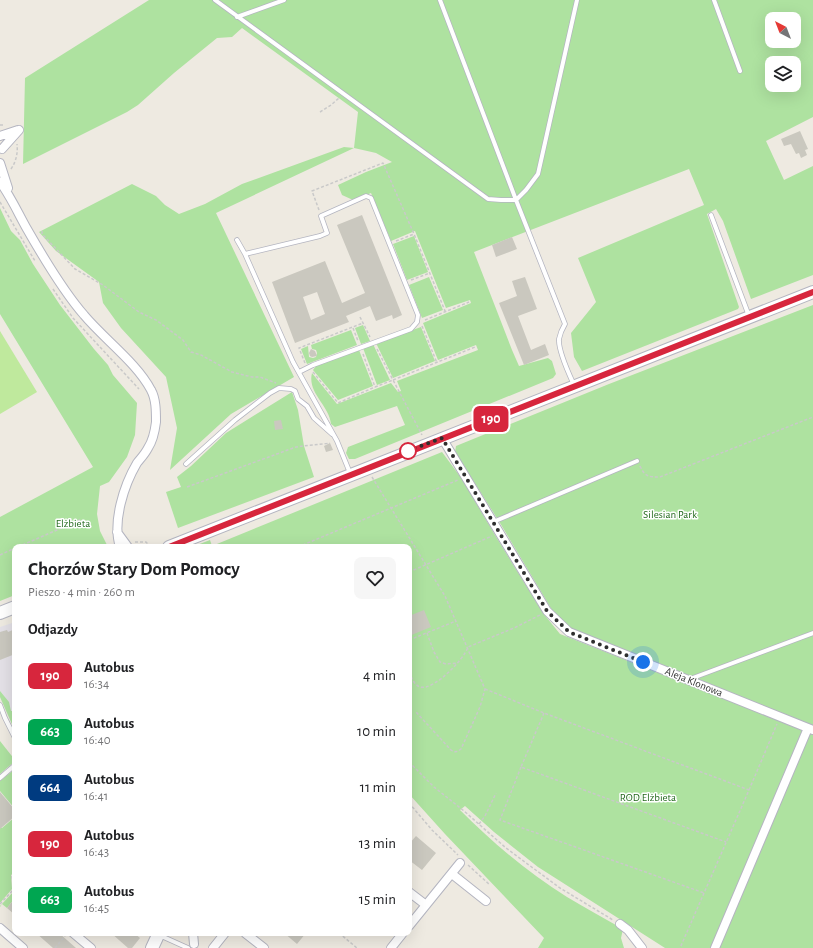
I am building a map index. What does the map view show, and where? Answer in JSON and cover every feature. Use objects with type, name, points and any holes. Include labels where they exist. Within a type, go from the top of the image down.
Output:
[{"type":"street","points":[[0,136],[19,130],[1,149]]},
{"type":"street","points":[[0,163],[10,195],[27,230],[48,264],[74,303],[96,330],[126,358],[151,390],[156,406],[156,424],[149,448],[138,463],[122,497],[117,532],[119,544]]},
{"type":"street","points":[[0,182],[10,195]]},
{"type":"street","points":[[177,544],[186,539],[813,292]]},
{"type":"street","name":"Aleja Klonowa","points":[[442,438],[547,611],[569,632],[810,729]]},
{"type":"street","points":[[117,532],[128,544]]},
{"type":"street","points":[[0,613],[12,608]]},
{"type":"street","points":[[715,948],[810,729]]},
{"type":"street","points":[[412,922],[462,861]]},
{"type":"street","points":[[452,874],[486,901]]},
{"type":"street","points":[[412,894],[426,905]]},
{"type":"street","points":[[620,924],[628,930],[642,948]]},
{"type":"street","points":[[0,928],[23,948]]},
{"type":"street","points":[[77,936],[91,948]]},
{"type":"street","points":[[152,948],[156,936]]},
{"type":"street","points":[[191,946],[193,936]]},
{"type":"street","points":[[213,948],[223,936]]},
{"type":"street","points":[[249,936],[264,948]]},
{"type":"street","points":[[391,948],[401,936]]},
{"type":"lane","points":[[215,0],[237,18],[488,199],[501,200],[516,200],[538,174],[577,0]]},
{"type":"lane","points":[[237,18],[284,0]]},
{"type":"lane","points":[[440,0],[565,324],[559,341],[560,348],[574,386]]},
{"type":"lane","points":[[714,0],[740,71]]},
{"type":"lane","points":[[245,254],[327,233],[321,216],[366,196],[371,198],[418,315],[417,322],[411,328],[313,365],[299,372]]},
{"type":"lane","points":[[711,215],[750,317]]},
{"type":"lane","points":[[237,240],[245,254],[299,372],[334,435],[351,474]]},
{"type":"lane","points":[[186,464],[239,417],[270,393],[279,388],[295,391],[298,399],[307,406],[314,418],[334,435]]},
{"type":"lane","points":[[493,523],[637,461]]},
{"type":"lane","points":[[688,680],[813,633]]},
{"type":"lane","points":[[0,705],[1,712],[12,732]]},
{"type":"lane","points":[[0,778],[12,768]]},
{"type":"lane","points":[[163,936],[191,946]]},
{"type":"path","points":[[320,112],[331,105],[342,93]]},
{"type":"path","points":[[10,170],[16,159],[18,151],[17,142]]},
{"type":"path","points":[[0,202],[36,263]]},
{"type":"path","points":[[42,231],[42,234],[75,269],[103,285],[139,312],[156,320],[183,340],[191,352],[201,355],[232,372],[252,377],[264,378],[284,388]]},
{"type":"path","points":[[390,244],[414,234]]},
{"type":"path","points":[[405,282],[430,273]]},
{"type":"path","points":[[52,288],[77,323],[139,389]]},
{"type":"path","points":[[417,322],[469,302]]},
{"type":"path","points":[[360,317],[372,340]]},
{"type":"path","points":[[417,322],[422,326],[437,363]]},
{"type":"path","points":[[306,364],[299,348],[363,323]]},
{"type":"path","points":[[353,327],[359,345]]},
{"type":"path","points":[[374,344],[423,438]]},
{"type":"path","points":[[312,372],[338,403],[475,347]]},
{"type":"path","points":[[361,349],[375,387]]},
{"type":"path","points":[[637,461],[643,472],[650,477],[660,477],[813,417]]},
{"type":"path","points":[[187,487],[296,447],[330,443]]},
{"type":"path","points":[[371,476],[445,596],[485,688],[480,707],[461,749],[458,751],[454,752],[450,750],[414,711]]},
{"type":"path","points":[[305,544],[466,477]]},
{"type":"path","points":[[25,544],[82,519]]},
{"type":"path","points":[[412,571],[499,533]]},
{"type":"path","points":[[131,544],[138,541],[146,542],[148,544]]},
{"type":"path","points":[[0,555],[12,549]]},
{"type":"path","points":[[412,678],[416,685],[425,687],[441,679],[458,663],[466,653],[468,647],[514,628],[547,611]]},
{"type":"path","points":[[412,639],[456,621]]},
{"type":"path","points":[[426,633],[440,662],[446,664],[458,663]]},
{"type":"path","points":[[485,688],[544,713],[749,790]]},
{"type":"path","points":[[544,713],[500,820],[704,893]]},
{"type":"path","points":[[680,948],[779,721],[779,716]]},
{"type":"path","points":[[412,765],[434,787],[506,848],[560,888],[620,924]]},
{"type":"path","points":[[521,768],[726,842]]},
{"type":"path","points":[[479,824],[485,816],[496,793]]},
{"type":"path","points":[[412,807],[462,861],[490,885]]},
{"type":"path","points":[[0,904],[12,891]]},
{"type":"path","points":[[55,948],[66,936]]},
{"type":"path","points":[[343,936],[357,948]]},
{"type":"shaded area","points":[[12,623],[12,724],[0,697],[0,627]]},
{"type":"green space","points":[[149,0],[813,0],[813,117],[766,141],[784,180],[813,166],[813,275],[751,299],[723,221],[716,209],[707,214],[739,307],[738,309],[582,371],[574,357],[571,333],[596,302],[578,258],[704,205],[689,169],[474,252],[519,366],[548,358],[552,361],[556,374],[553,378],[355,459],[349,459],[346,453],[348,447],[405,425],[397,406],[335,427],[331,424],[326,411],[315,393],[311,380],[312,373],[337,404],[391,383],[398,392],[401,391],[397,381],[478,350],[476,345],[438,360],[423,323],[471,303],[470,300],[446,308],[415,231],[391,241],[371,193],[353,200],[342,195],[338,185],[392,162],[376,153],[354,148],[358,112],[242,28],[232,37],[217,38],[138,105],[127,112],[23,164],[25,78]]},
{"type":"green space","points":[[344,147],[354,148],[216,213],[294,377],[231,414],[170,470],[177,428],[166,377],[121,328],[103,303],[99,282],[56,251],[39,232],[132,184],[156,196],[165,205],[179,214],[205,204],[242,184]]},
{"type":"green space","name":"Elżbieta","points":[[0,208],[11,231],[20,240],[33,264],[60,305],[108,365],[113,375],[137,403],[135,435],[127,457],[109,482],[100,486],[97,514],[100,531],[106,544],[12,544],[12,596],[0,601],[0,517],[93,467],[0,314]]},
{"type":"green space","points":[[414,236],[428,272],[407,280],[393,244]]},
{"type":"green space","points":[[429,277],[443,310],[422,318],[409,285]]},
{"type":"green space","name":"Silesian Park","points":[[813,305],[813,948],[718,948],[812,726],[571,629],[555,615],[500,523],[455,452],[456,446],[609,384]]},
{"type":"green space","points":[[363,325],[370,341],[361,344],[355,328]]},
{"type":"green space","points":[[421,327],[435,361],[393,378],[376,343]]},
{"type":"green space","points":[[351,330],[357,345],[307,364],[301,349],[308,346],[309,357],[316,357],[316,350],[312,349],[311,345]]},
{"type":"green space","points":[[0,331],[37,392],[0,414]]},
{"type":"green space","points":[[373,344],[390,380],[377,385],[363,348]]},
{"type":"green space","points":[[359,350],[373,386],[338,400],[313,370],[316,366]]},
{"type":"green space","points":[[292,392],[298,410],[304,446],[314,477],[178,528],[166,492],[181,487],[177,477],[226,433]]},
{"type":"green space","name":"ROD Elżbieta","points":[[442,452],[462,479],[543,613],[560,634],[806,731],[713,948],[665,948],[538,867],[494,832],[465,806],[460,810],[485,834],[524,867],[567,897],[623,929],[621,938],[624,948],[538,948],[544,938],[412,797],[412,544],[217,544]]},
{"type":"green space","name":"ROD Elżbieta","points":[[210,540],[211,544],[200,544]]},
{"type":"green space","points":[[0,691],[9,702],[12,711],[12,724],[0,697]]},
{"type":"green space","points":[[0,741],[12,756],[12,764],[0,774]]},
{"type":"green space","points":[[12,771],[12,805],[0,791],[0,781]]},
{"type":"green space","points":[[12,820],[12,889],[0,903],[0,827],[2,828]]},
{"type":"green space","points":[[12,893],[12,902],[7,908],[2,904],[0,906]]},
{"type":"building","points":[[800,131],[808,149],[805,150],[807,155],[801,158],[799,153],[796,154],[791,144],[784,146],[781,139]]},
{"type":"building","points":[[362,215],[402,315],[393,319],[392,315],[376,321],[370,306],[346,316],[349,322],[295,343],[272,282],[325,261],[342,303],[365,293],[337,225]],"holes":[[[317,292],[325,314],[311,320],[303,297]]]},
{"type":"building","points":[[512,237],[517,249],[496,257],[492,245]]},
{"type":"building","points":[[525,277],[537,309],[518,316],[531,350],[545,344],[549,355],[524,365],[499,303],[517,296],[512,281]]},
{"type":"building","points":[[311,349],[315,351],[317,356],[310,356],[309,353]]},
{"type":"building","points":[[281,420],[283,429],[275,430],[274,421]]},
{"type":"building","points":[[330,443],[333,450],[326,452],[324,446]]},
{"type":"building","points":[[424,610],[431,627],[412,635],[412,615]]},
{"type":"building","points":[[7,630],[8,632],[12,630],[12,655],[0,660],[0,632]]},
{"type":"building","points":[[0,792],[12,806],[12,819],[0,829]]},
{"type":"building","points":[[416,836],[436,853],[422,870],[412,862],[412,841]]},
{"type":"building","points":[[12,902],[12,912],[7,908]]},
{"type":"building","points":[[39,936],[62,936],[76,948],[53,948]]},
{"type":"building","points":[[114,936],[138,936],[140,938],[132,948],[128,948]]},
{"type":"building","points":[[288,936],[304,936],[297,944]]},
{"type":"bus line","name":"190","points":[[177,544],[186,539],[813,292]]},
{"type":"route","points":[[408,451],[442,438],[547,611],[553,618],[569,632],[643,662]]}]
